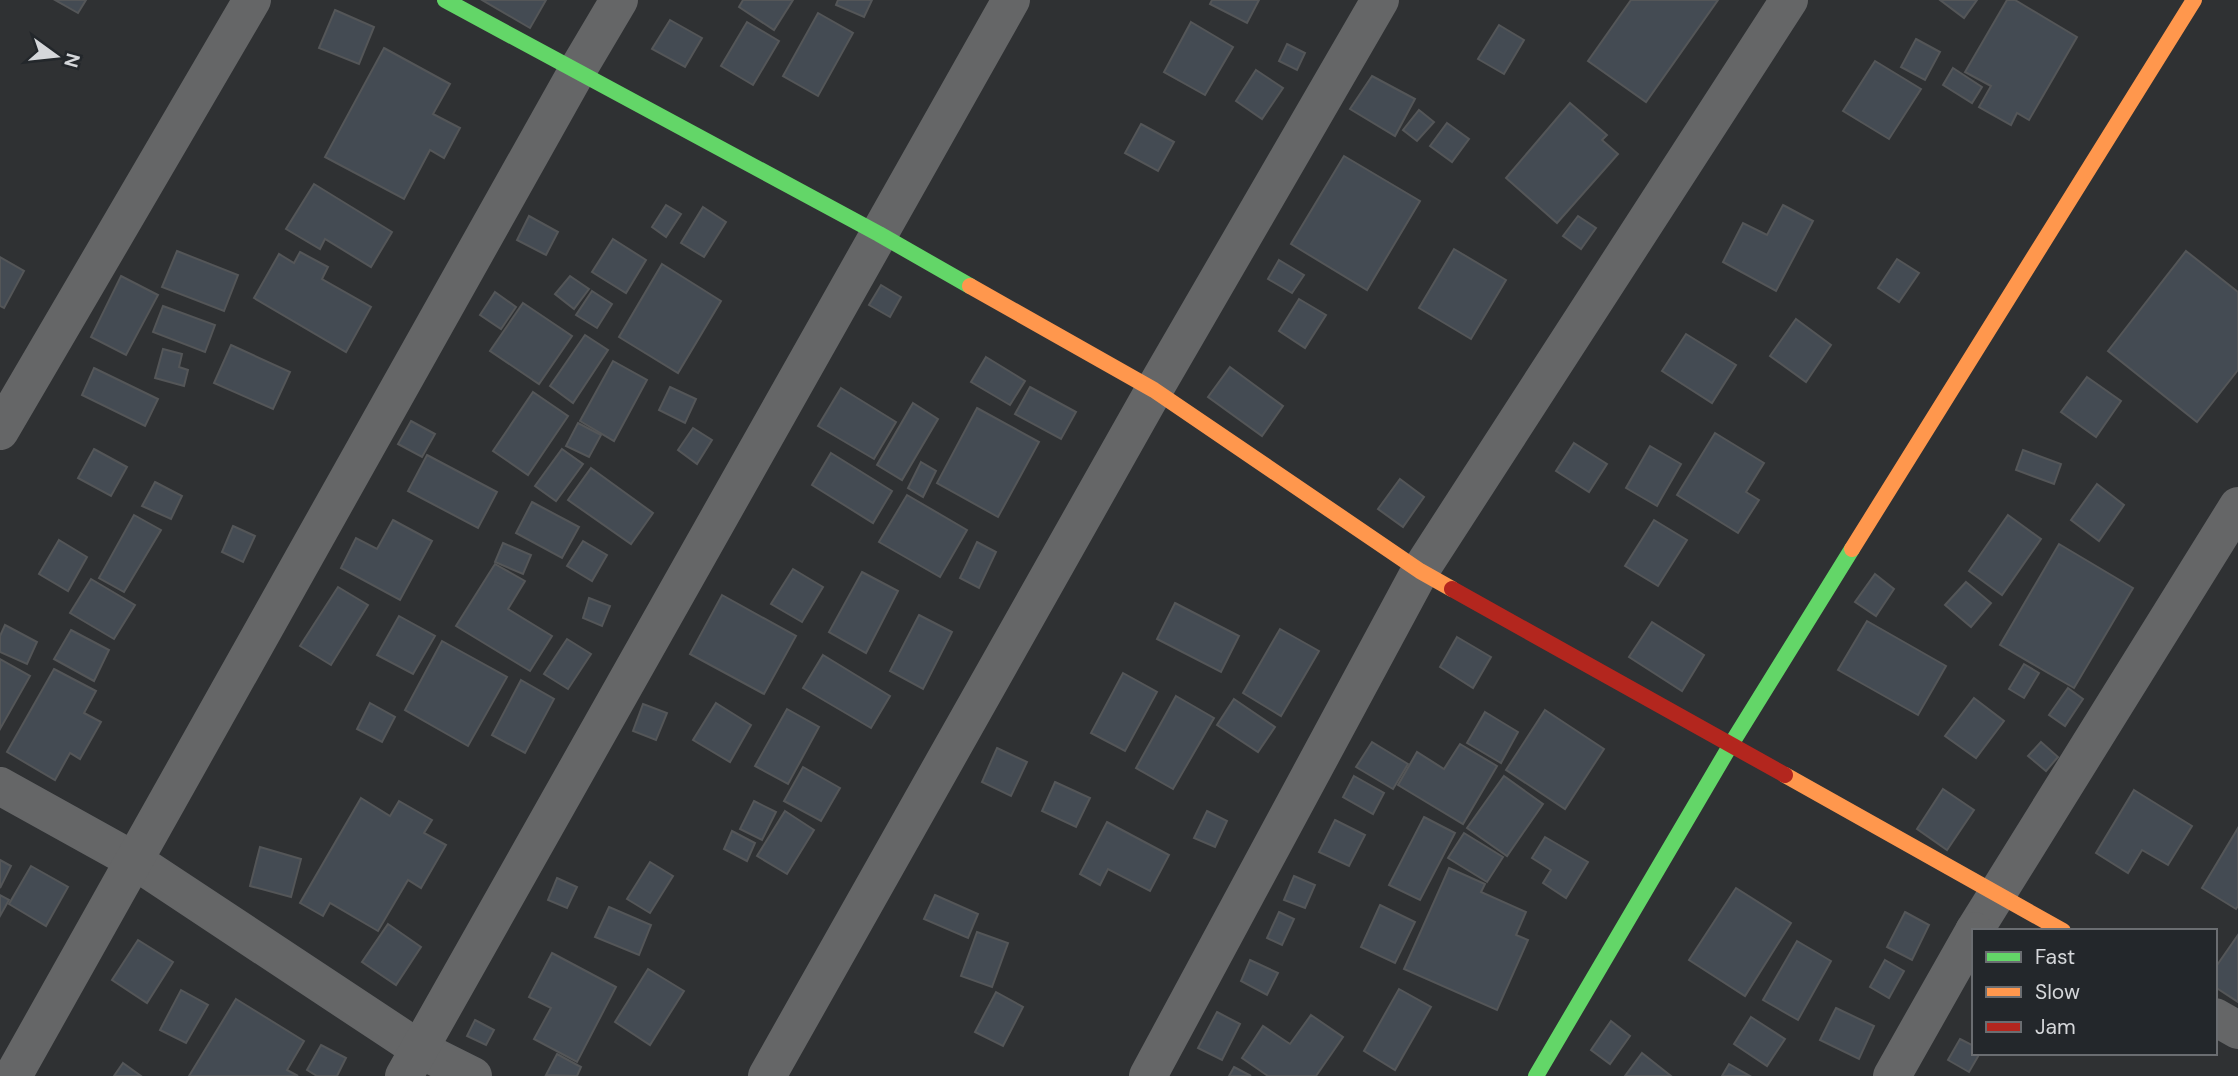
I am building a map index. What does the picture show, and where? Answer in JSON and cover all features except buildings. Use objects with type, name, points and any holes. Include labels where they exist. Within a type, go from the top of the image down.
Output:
[{"type":"street","points":[[0,430],[252,0]]},
{"type":"street","points":[[444,0],[879,234],[1154,390],[1420,570],[2059,929]]},
{"type":"street","points":[[13,1076],[577,71],[620,0]]},
{"type":"street","points":[[411,1063],[1012,0]]},
{"type":"street","points":[[768,1076],[1154,390],[1380,0]]},
{"type":"street","points":[[1148,1076],[1420,570],[1789,0]]},
{"type":"street","points":[[1536,1076],[1730,746],[2194,0]]},
{"type":"street","points":[[1975,929],[2238,506]]},
{"type":"street","points":[[0,786],[135,861],[411,1063],[473,1076]]},
{"type":"street","points":[[1892,1076],[1972,935]]},
{"type":"street","points":[[2217,1018],[2238,1030]]},
{"type":"traffic: fast","points":[[445,0],[879,234],[970,286]]},
{"type":"traffic: fast","points":[[1536,1076],[1730,746],[1852,549]]},
{"type":"traffic: slow","points":[[1852,549],[2194,0]]},
{"type":"traffic: slow","points":[[970,286],[1154,390],[1420,571],[1452,589]]},
{"type":"traffic: slow","points":[[1785,775],[2059,929]]},
{"type":"traffic: jam","points":[[1452,589],[1785,775]]}]
